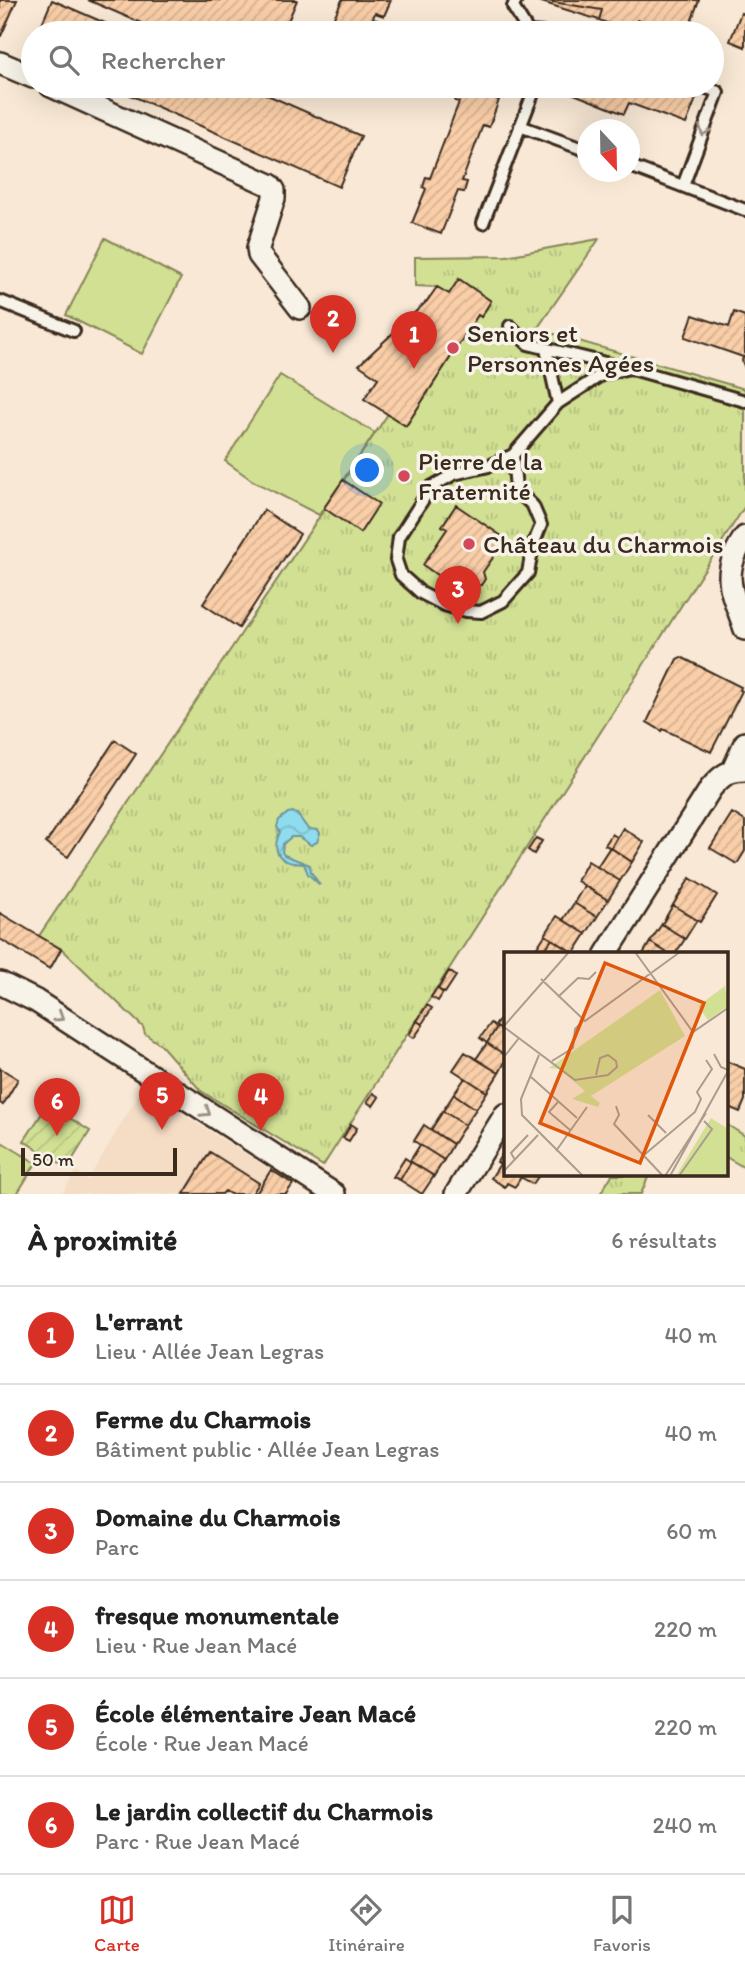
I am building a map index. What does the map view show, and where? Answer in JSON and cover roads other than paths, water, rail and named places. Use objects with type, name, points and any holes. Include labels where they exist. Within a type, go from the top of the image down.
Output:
[{"type":"street","points":[[0,63],[21,72]]},
{"type":"street","points":[[78,98],[270,185],[274,190],[274,198],[258,248],[259,255],[300,308]]},
{"type":"street","points":[[745,537],[729,565],[729,575],[745,629]]},
{"type":"street","points":[[608,952],[711,788],[724,774],[739,770],[745,743]]},
{"type":"street","points":[[0,983],[36,1001],[334,1194]]},
{"type":"street","points":[[456,1194],[504,1117]]},
{"type":"lane","points":[[516,0],[513,7],[522,21]]},
{"type":"lane","points":[[483,223],[531,98]]},
{"type":"lane","points":[[683,186],[716,98]]},
{"type":"lane","points":[[520,126],[577,147]]},
{"type":"lane","points":[[640,170],[745,210]]},
{"type":"lane","points":[[0,301],[74,331]]},
{"type":"lane","points":[[510,326],[528,344],[629,368],[745,401]]},
{"type":"lane","points":[[546,349],[558,403]]},
{"type":"lane","points":[[513,455],[516,489],[533,506],[541,524],[533,545],[528,573],[503,601],[481,612],[444,605],[421,593],[401,575],[396,560],[399,537],[431,487],[454,474],[489,466],[513,455],[558,403],[601,375],[629,368]]},
{"type":"water","points":[[293,812],[308,829],[318,830],[320,833],[317,842],[311,845],[299,837],[291,837],[283,844],[282,852],[310,865],[311,872],[320,885],[308,874],[304,864],[282,859],[277,852],[279,820]]},
{"type":"place","name":"Seniors et Personnes Agées","points":[[453,348]]},
{"type":"place","name":"Ferme du Charmois","points":[[333,353]]},
{"type":"place","name":"L'errant","points":[[414,369]]},
{"type":"place","name":"Pierre de la Fraternité","points":[[404,476]]},
{"type":"place","name":"Château du Charmois","points":[[469,544]]},
{"type":"place","name":"Domaine du Charmois","points":[[458,624]]},
{"type":"place","name":"École élémentaire Jean Macé","points":[[162,1130]]},
{"type":"place","name":"fresque monumentale","points":[[261,1131]]},
{"type":"place","name":"Le jardin collectif du Charmois","points":[[57,1136]]}]
